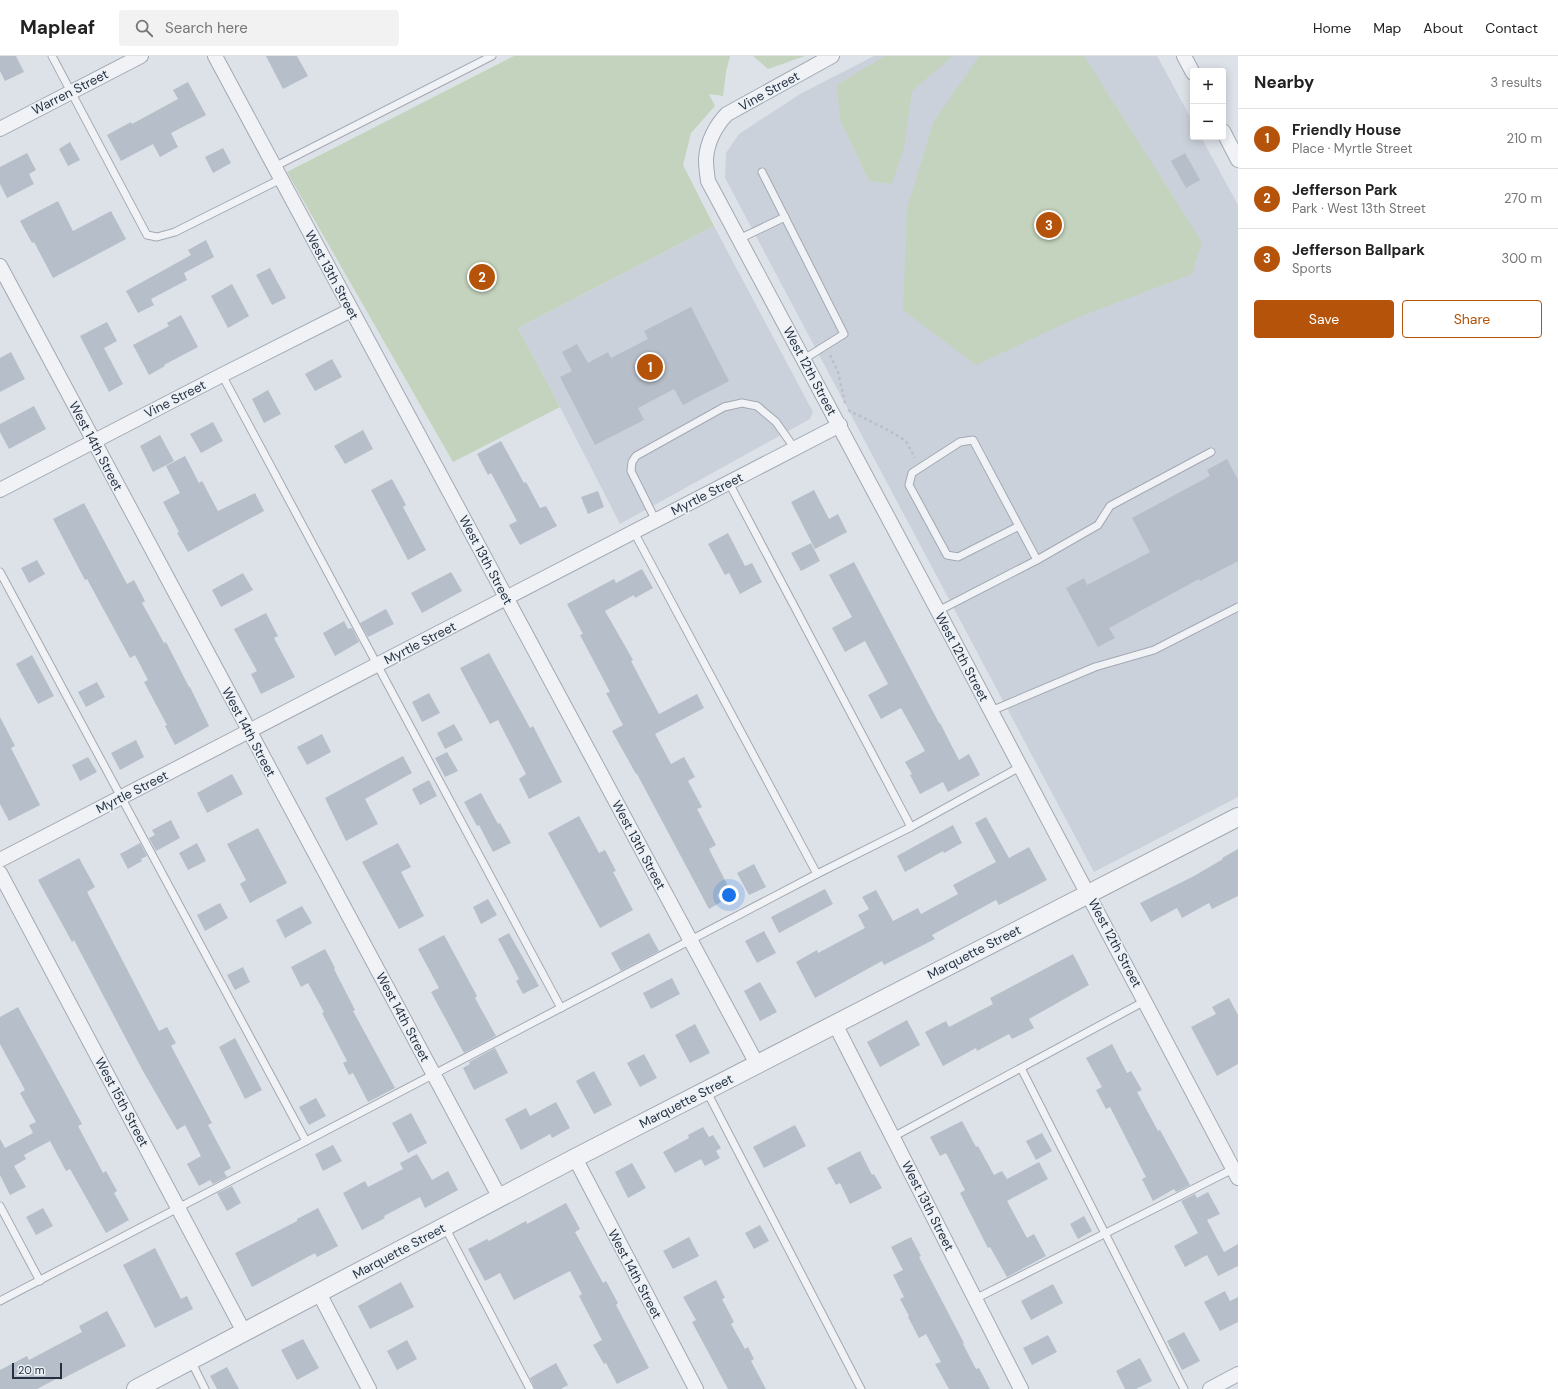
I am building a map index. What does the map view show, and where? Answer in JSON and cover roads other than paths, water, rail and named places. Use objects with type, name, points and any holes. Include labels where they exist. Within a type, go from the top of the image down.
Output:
[{"type":"street","name":"Warren Street","points":[[0,129],[141,56]]},
{"type":"street","name":"West 13th Street","points":[[215,56],[757,1064]]},
{"type":"street","name":"Vine Street","points":[[714,133],[718,123],[727,114],[832,56]]},
{"type":"street","points":[[1184,56],[1190,68]]},
{"type":"street","name":"West 12th Street","points":[[714,133],[706,158],[708,181],[840,426],[1235,1174]]},
{"type":"street","points":[[1226,137],[1238,160]]},
{"type":"street","name":"West 14th Street","points":[[0,266],[500,1198]]},
{"type":"street","name":"Vine Street","points":[[0,490],[351,310]]},
{"type":"street","name":"Myrtle Street","points":[[0,860],[840,426]]},
{"type":"street","name":"Marquette Street","points":[[136,1389],[574,1158],[1238,817]]},
{"type":"street","name":"West 15th Street","points":[[0,873],[244,1332]]},
{"type":"street","name":"West 13th Street","points":[[835,1024],[1022,1389]]},
{"type":"street","name":"West 14th Street","points":[[574,1158],[696,1389]]},
{"type":"street","points":[[319,1293],[369,1389]]},
{"type":"street","points":[[1210,1389],[1238,1374]]},
{"type":"lane","points":[[52,56],[147,235],[157,237],[175,232],[281,179]]},
{"type":"lane","points":[[274,167],[492,56]]},
{"type":"lane","points":[[762,172],[844,334],[804,359]]},
{"type":"lane","points":[[739,239],[785,217]]},
{"type":"lane","points":[[222,375],[561,1008]]},
{"type":"lane","points":[[656,521],[631,471],[632,462],[636,456],[724,407],[742,403],[757,406],[776,422],[795,449]]},
{"type":"lane","points":[[1019,526],[958,557],[948,555],[909,484],[912,473],[960,442],[973,440],[1019,526],[1037,560]]},
{"type":"lane","points":[[938,611],[1037,560],[1098,524],[1110,506],[1211,452]]},
{"type":"lane","points":[[729,483],[911,827]]},
{"type":"lane","points":[[634,532],[817,874]]},
{"type":"lane","points":[[0,572],[306,1141]]},
{"type":"lane","points":[[991,711],[1095,667],[1154,650],[1238,606]]},
{"type":"lane","points":[[0,1301],[690,940],[911,827],[1020,767]]},
{"type":"lane","points":[[893,1137],[1145,1001]]},
{"type":"lane","points":[[1021,1068],[1184,1389]]},
{"type":"lane","points":[[706,1090],[861,1389]]},
{"type":"lane","points":[[975,1299],[1105,1234],[1235,1174]]},
{"type":"lane","points":[[0,1206],[40,1280]]},
{"type":"lane","points":[[445,1227],[530,1389]]},
{"type":"lane","points":[[190,1360],[205,1389]]},
{"type":"place","name":"Jefferson Ballpark","points":[[1049,225]]},
{"type":"place","name":"Jefferson Park","points":[[482,277]]},
{"type":"place","name":"Friendly House","points":[[650,367]]}]
